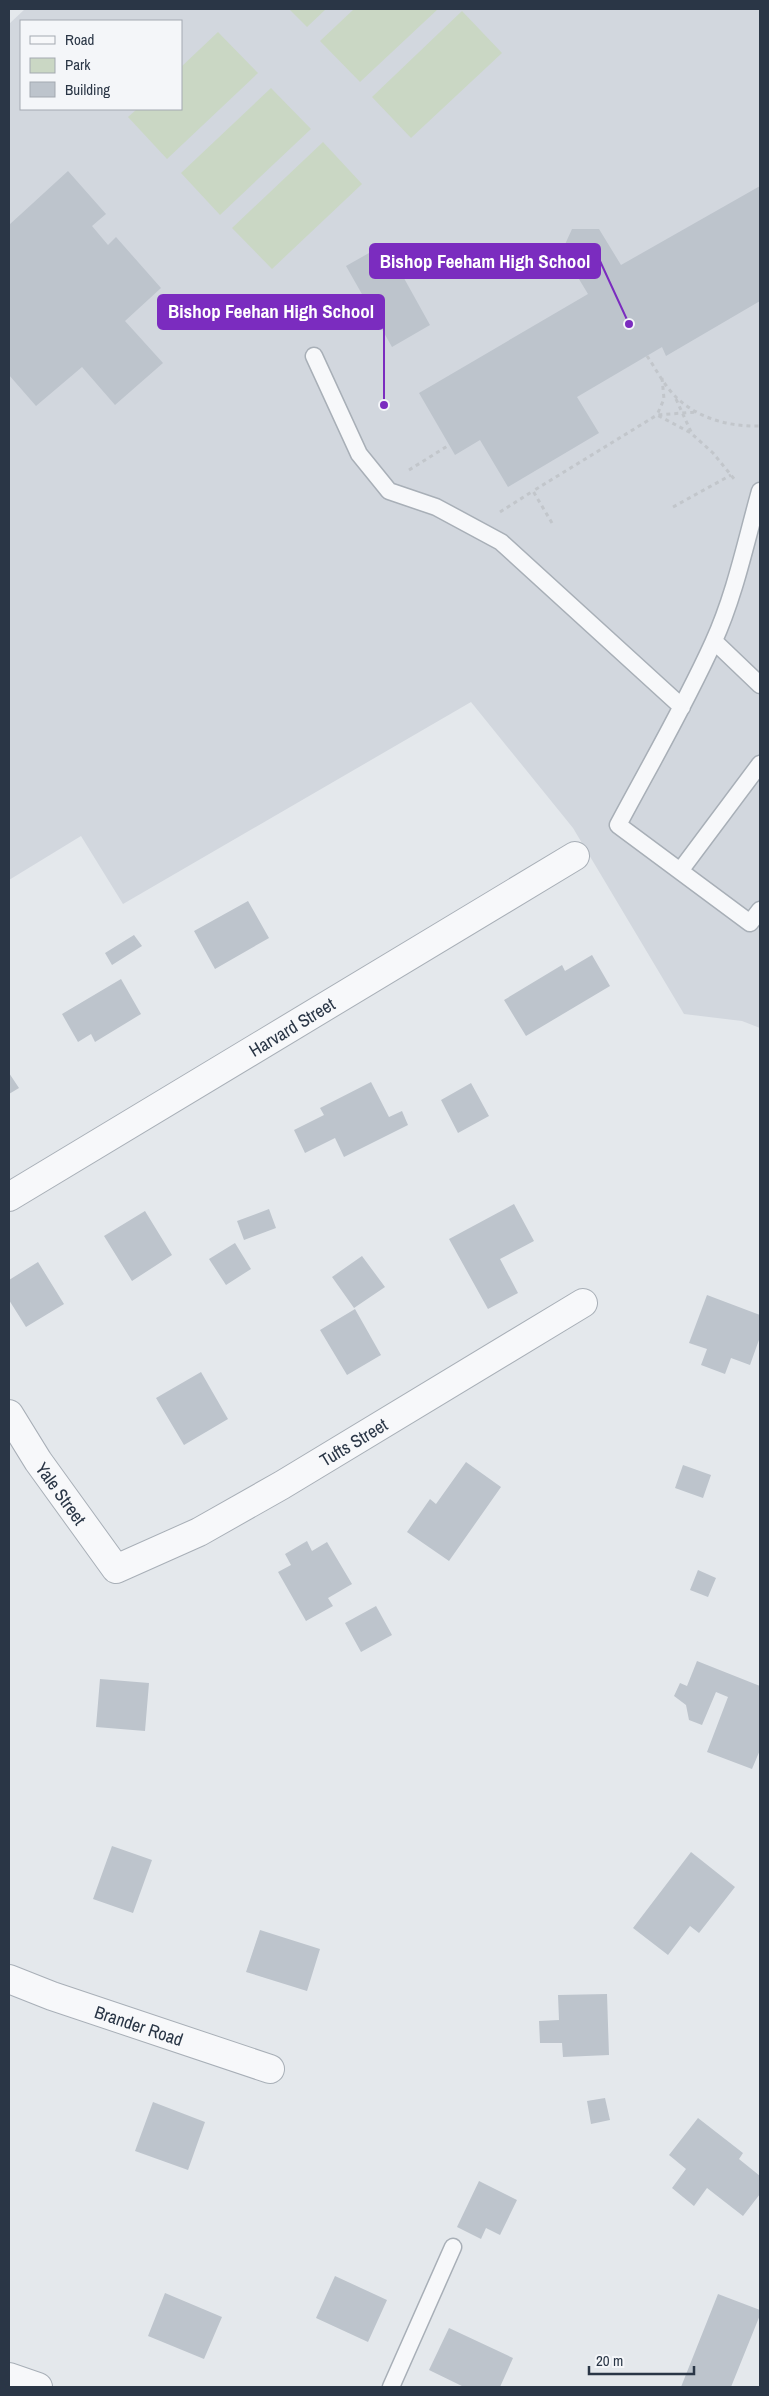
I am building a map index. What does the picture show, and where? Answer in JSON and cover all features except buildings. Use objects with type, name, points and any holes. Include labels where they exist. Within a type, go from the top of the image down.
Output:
[{"type":"street","name":"Harvard Street","points":[[9,1197],[575,856]]},
{"type":"street","name":"Tufts Street","points":[[116,1569],[199,1532],[282,1485],[583,1303]]},
{"type":"street","name":"Yale Street","points":[[9,1414],[38,1461],[116,1569]]},
{"type":"street","name":"Brander Road","points":[[9,1979],[52,1996],[270,2069]]},
{"type":"street","points":[[9,2377],[38,2387]]},
{"type":"lane","points":[[314,356],[359,454],[389,491],[436,507],[500,542],[682,707]]},
{"type":"lane","points":[[760,490],[731,592],[714,642],[682,707],[618,825],[750,924],[760,910]]},
{"type":"lane","points":[[714,642],[760,685]]},
{"type":"lane","points":[[680,872],[760,764]]},
{"type":"lane","points":[[391,2387],[453,2248]]},
{"type":"path","points":[[647,356],[676,397],[692,434]]},
{"type":"path","points":[[657,415],[664,399],[662,378]]},
{"type":"path","points":[[676,397],[696,412]]},
{"type":"path","points":[[552,523],[533,491],[657,415],[682,411],[696,412],[731,425],[760,426]]},
{"type":"path","points":[[657,415],[692,434],[713,453],[735,480]]},
{"type":"path","points":[[673,507],[731,475]]},
{"type":"shaded area","points":[[25,9],[760,9],[760,1028],[742,1021],[684,1014],[573,828],[471,702],[123,904],[81,836],[9,880],[9,24]]},
{"type":"green space","points":[[289,9],[326,9],[307,27]]},
{"type":"green space","points":[[354,9],[438,9],[360,82],[320,41]]},
{"type":"green space","points":[[462,11],[502,53],[411,138],[372,97]]},
{"type":"green space","points":[[218,32],[258,73],[167,159],[128,117],[136,110],[182,110],[182,66]]},
{"type":"green space","points":[[271,88],[311,129],[220,215],[181,173]]},
{"type":"green space","points":[[323,142],[362,184],[272,269],[232,228]]},
{"type":"place","name":"Bishop Feeham High School","points":[[629,324]]},
{"type":"place","name":"Bishop Feehan High School","points":[[384,405]]}]
